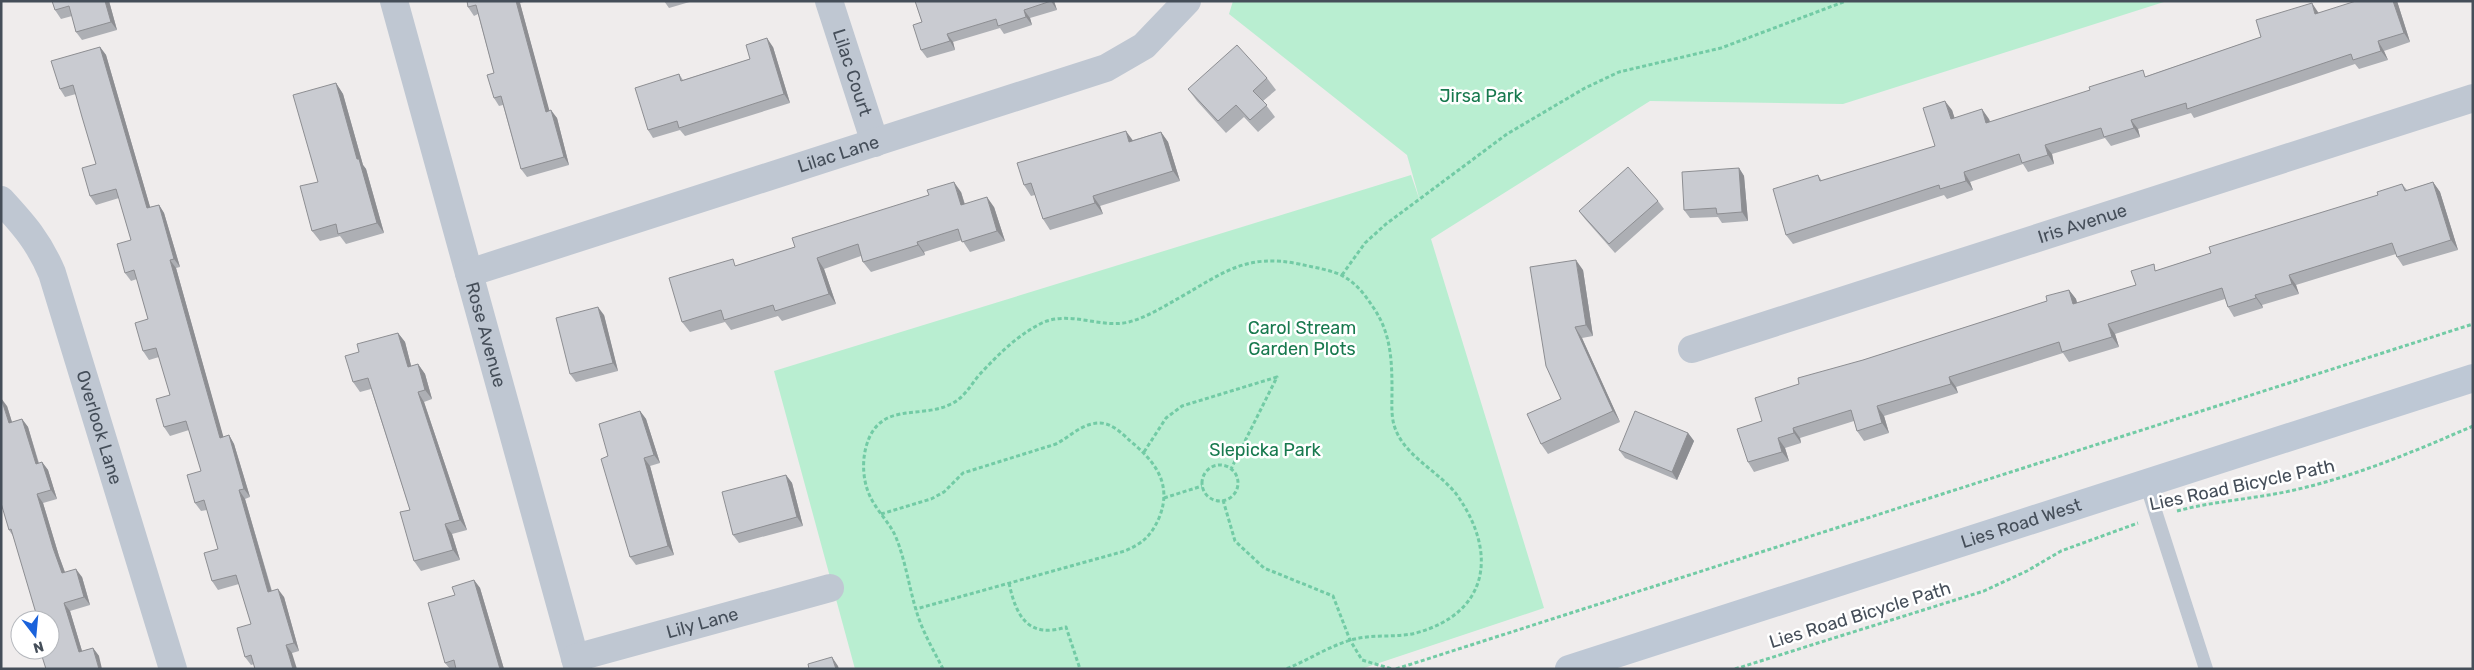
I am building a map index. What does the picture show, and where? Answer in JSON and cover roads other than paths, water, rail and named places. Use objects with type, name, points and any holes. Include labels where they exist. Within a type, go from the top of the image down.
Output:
[{"type":"street","name":"Rose Avenue","points":[[394,1],[577,664]]},
{"type":"street","name":"Lilac Court","points":[[829,1],[875,143]]},
{"type":"street","name":"Lilac Lane","points":[[469,274],[1106,68],[1144,46],[1187,1]]},
{"type":"street","name":"Iris Avenue","points":[[1692,349],[2473,98]]},
{"type":"street","name":"Overlook Lane","points":[[1,200],[31,233],[43,252],[52,273],[173,669]]},
{"type":"street","name":"Lies Road West","points":[[1568,669],[2473,378]]},
{"type":"street","name":"Lily Lane","points":[[577,664],[830,588]]},
{"type":"lane","points":[[2146,483],[2206,669]]},
{"type":"park label","name":"Jirsa Park","points":[[1481,96]]},
{"type":"park label","name":"Carol Stream Garden Plots","points":[[1302,338]]},
{"type":"park label","name":"Slepicka Park","points":[[1265,450]]}]
